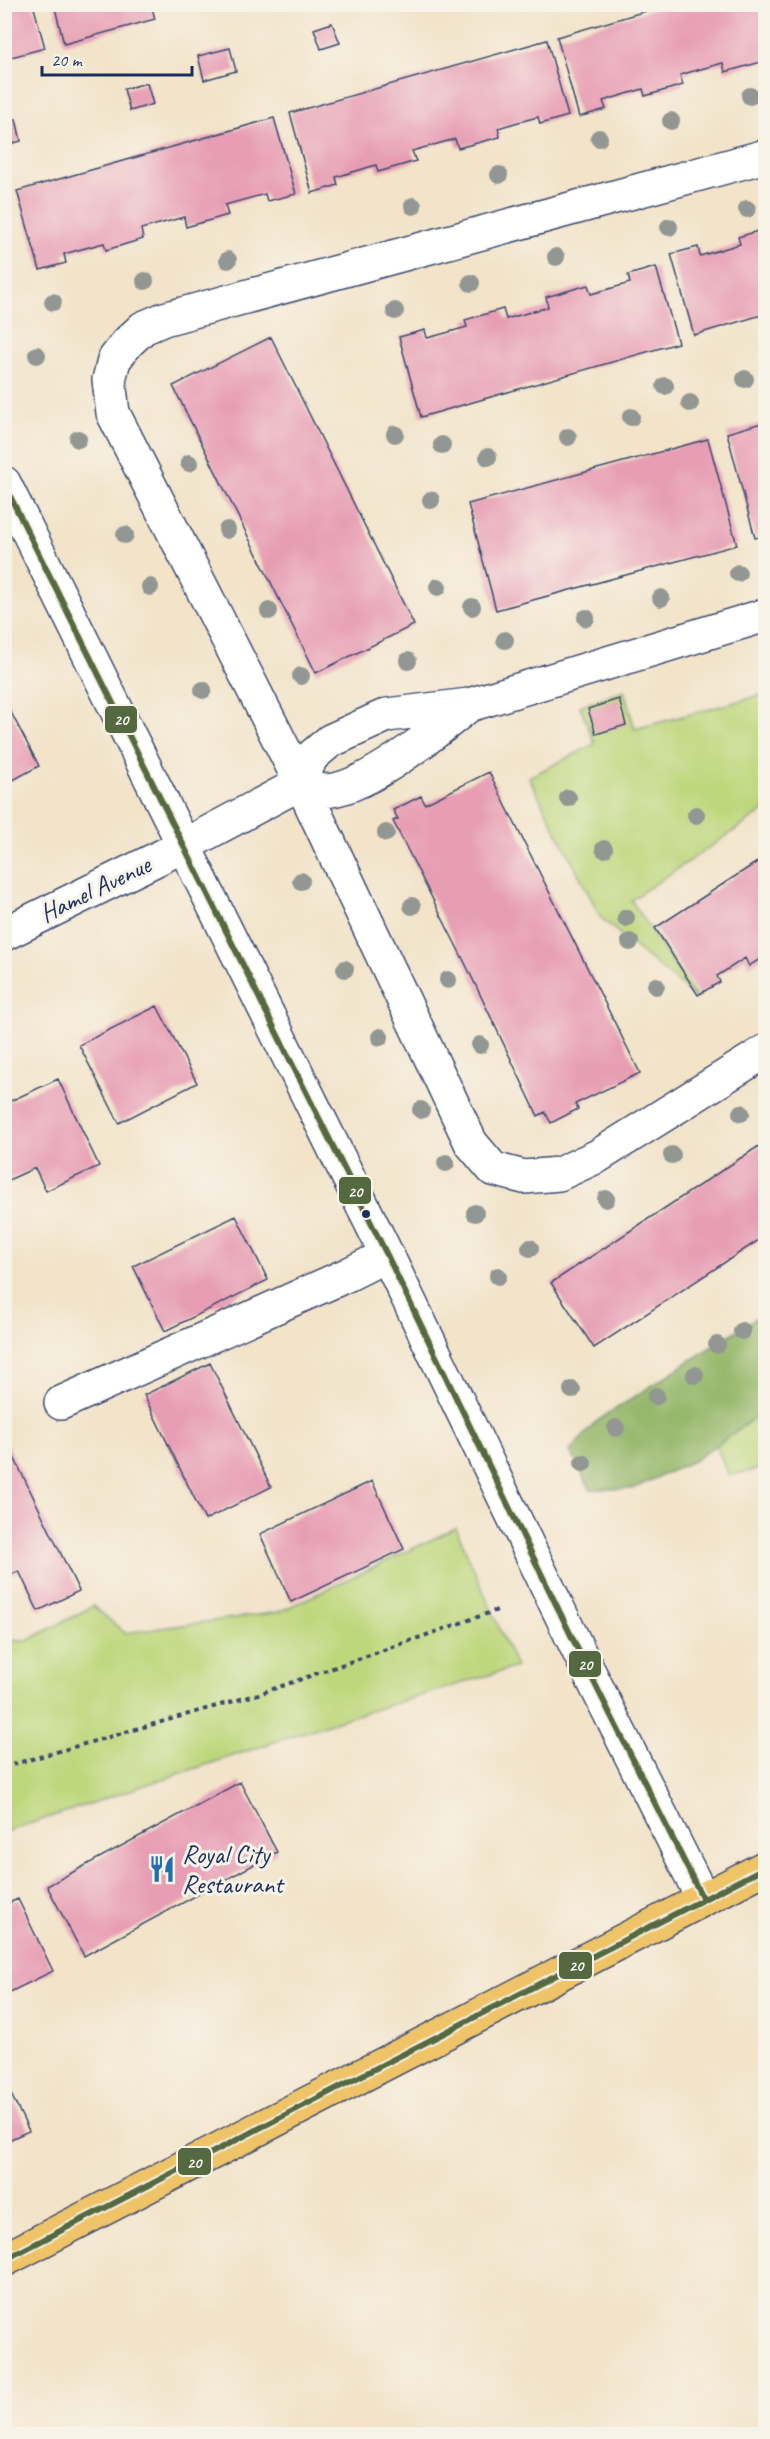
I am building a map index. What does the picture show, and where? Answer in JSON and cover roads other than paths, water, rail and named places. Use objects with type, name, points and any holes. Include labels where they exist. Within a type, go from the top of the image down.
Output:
[{"type":"main road","points":[[4,2260],[765,1867]]},
{"type":"street","points":[[765,156],[164,319],[143,328],[114,360],[109,380],[113,413],[301,783],[460,1122],[471,1143],[493,1169],[524,1177],[559,1174],[598,1156],[765,1051]]},
{"type":"street","points":[[4,483],[185,845],[581,1656],[703,1899]]},
{"type":"street","points":[[301,783],[311,757],[330,741],[387,715],[469,705],[765,615]]},
{"type":"street","points":[[301,783],[319,790],[348,786],[408,753],[469,705]]},
{"type":"street","name":"Hamel Avenue","points":[[4,934],[185,845],[301,783]]},
{"type":"street","points":[[61,1403],[387,1255]]},
{"type":"place","name":"Royal City Restaurant","points":[[162,1869]]}]
